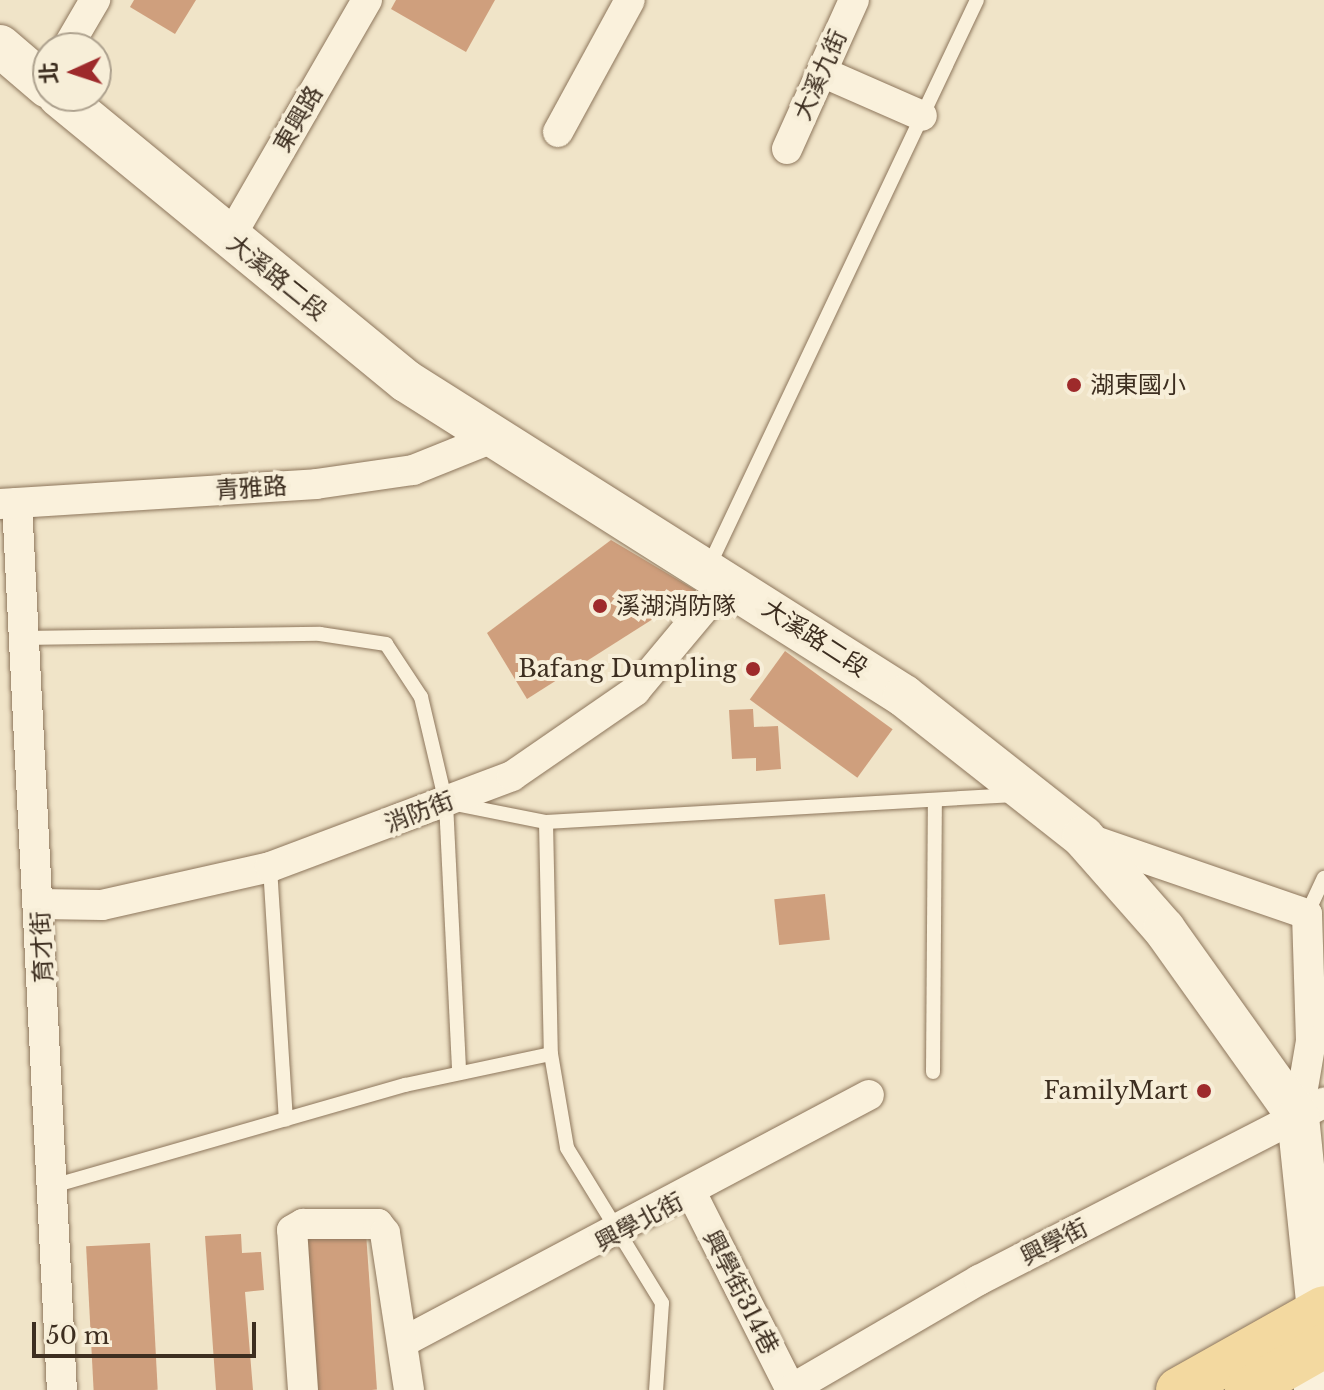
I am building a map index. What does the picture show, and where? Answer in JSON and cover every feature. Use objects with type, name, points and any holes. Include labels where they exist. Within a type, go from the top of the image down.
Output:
[{"type":"main road","name":"大溪路二段","points":[[0,46],[32,72]]},
{"type":"main road","name":"大溪路二段","points":[[79,112],[229,239],[406,381],[718,575],[904,696],[1083,837],[1164,929],[1311,1110],[1320,1338]]},
{"type":"main road","points":[[1178,1390],[1320,1338]]},
{"type":"main road","points":[[1247,1390],[1320,1338]]},
{"type":"street","points":[[76,32],[95,0]]},
{"type":"street","name":"東興路","points":[[229,239],[367,0]]},
{"type":"street","points":[[558,132],[630,0]]},
{"type":"street","name":"大溪九街","points":[[787,149],[854,0]]},
{"type":"street","points":[[822,72],[922,116]]},
{"type":"street","name":"青雅路","points":[[8,504],[316,484],[413,470],[495,437]]},
{"type":"street","name":"育才街","points":[[8,504],[22,638],[40,904],[56,1185],[62,1390]]},
{"type":"street","name":"消防街","points":[[40,904],[102,905],[270,867],[512,776],[635,691],[718,575]]},
{"type":"street","points":[[1083,837],[1307,914],[1311,1110]]},
{"type":"street","name":"興學北街","points":[[405,1341],[615,1235],[869,1095]]},
{"type":"street","name":"興學街","points":[[790,1390],[979,1280],[1311,1110]]},
{"type":"street","name":"興學街314巷","points":[[692,1194],[790,1390]]},
{"type":"street","points":[[303,1390],[292,1230],[303,1224],[378,1224],[392,1256],[409,1390]]},
{"type":"lane","points":[[718,575],[922,116],[977,0]]},
{"type":"lane","points":[[22,638],[320,634],[386,644],[421,697],[446,803],[459,1073]]},
{"type":"lane","points":[[446,803],[546,822],[935,804],[1030,794]]},
{"type":"lane","points":[[933,1072],[935,804]]},
{"type":"lane","points":[[546,822],[551,1054],[567,1148],[615,1235],[662,1303],[656,1390]]},
{"type":"lane","points":[[270,867],[286,1119]]},
{"type":"lane","points":[[1307,914],[1324,878]]},
{"type":"lane","points":[[56,1185],[459,1073],[551,1054]]},
{"type":"building","points":[[134,0],[196,0],[175,34],[130,7]]},
{"type":"building","points":[[396,0],[495,0],[466,52],[391,9]]},
{"type":"building","name":"溪湖消防隊","points":[[611,540],[697,591],[527,699],[487,633]]},
{"type":"building","points":[[785,651],[893,729],[857,778],[750,700]]},
{"type":"building","points":[[753,709],[754,727],[778,726],[781,769],[756,771],[756,758],[732,759],[729,710]]},
{"type":"building","points":[[825,894],[830,940],[779,945],[774,899]]},
{"type":"building","points":[[366,1233],[377,1390],[307,1390],[296,1238]]},
{"type":"building","points":[[241,1234],[242,1253],[261,1252],[264,1290],[245,1292],[253,1390],[216,1390],[205,1236]]},
{"type":"building","points":[[150,1243],[158,1390],[94,1390],[86,1246]]},
{"type":"place","name":"湖東國小","points":[[1074,385]]},
{"type":"place","name":"溪湖消防隊","points":[[600,606]]},
{"type":"place","name":"Bafang Dumpling","points":[[753,669]]},
{"type":"place","name":"FamilyMart","points":[[1204,1091]]}]
